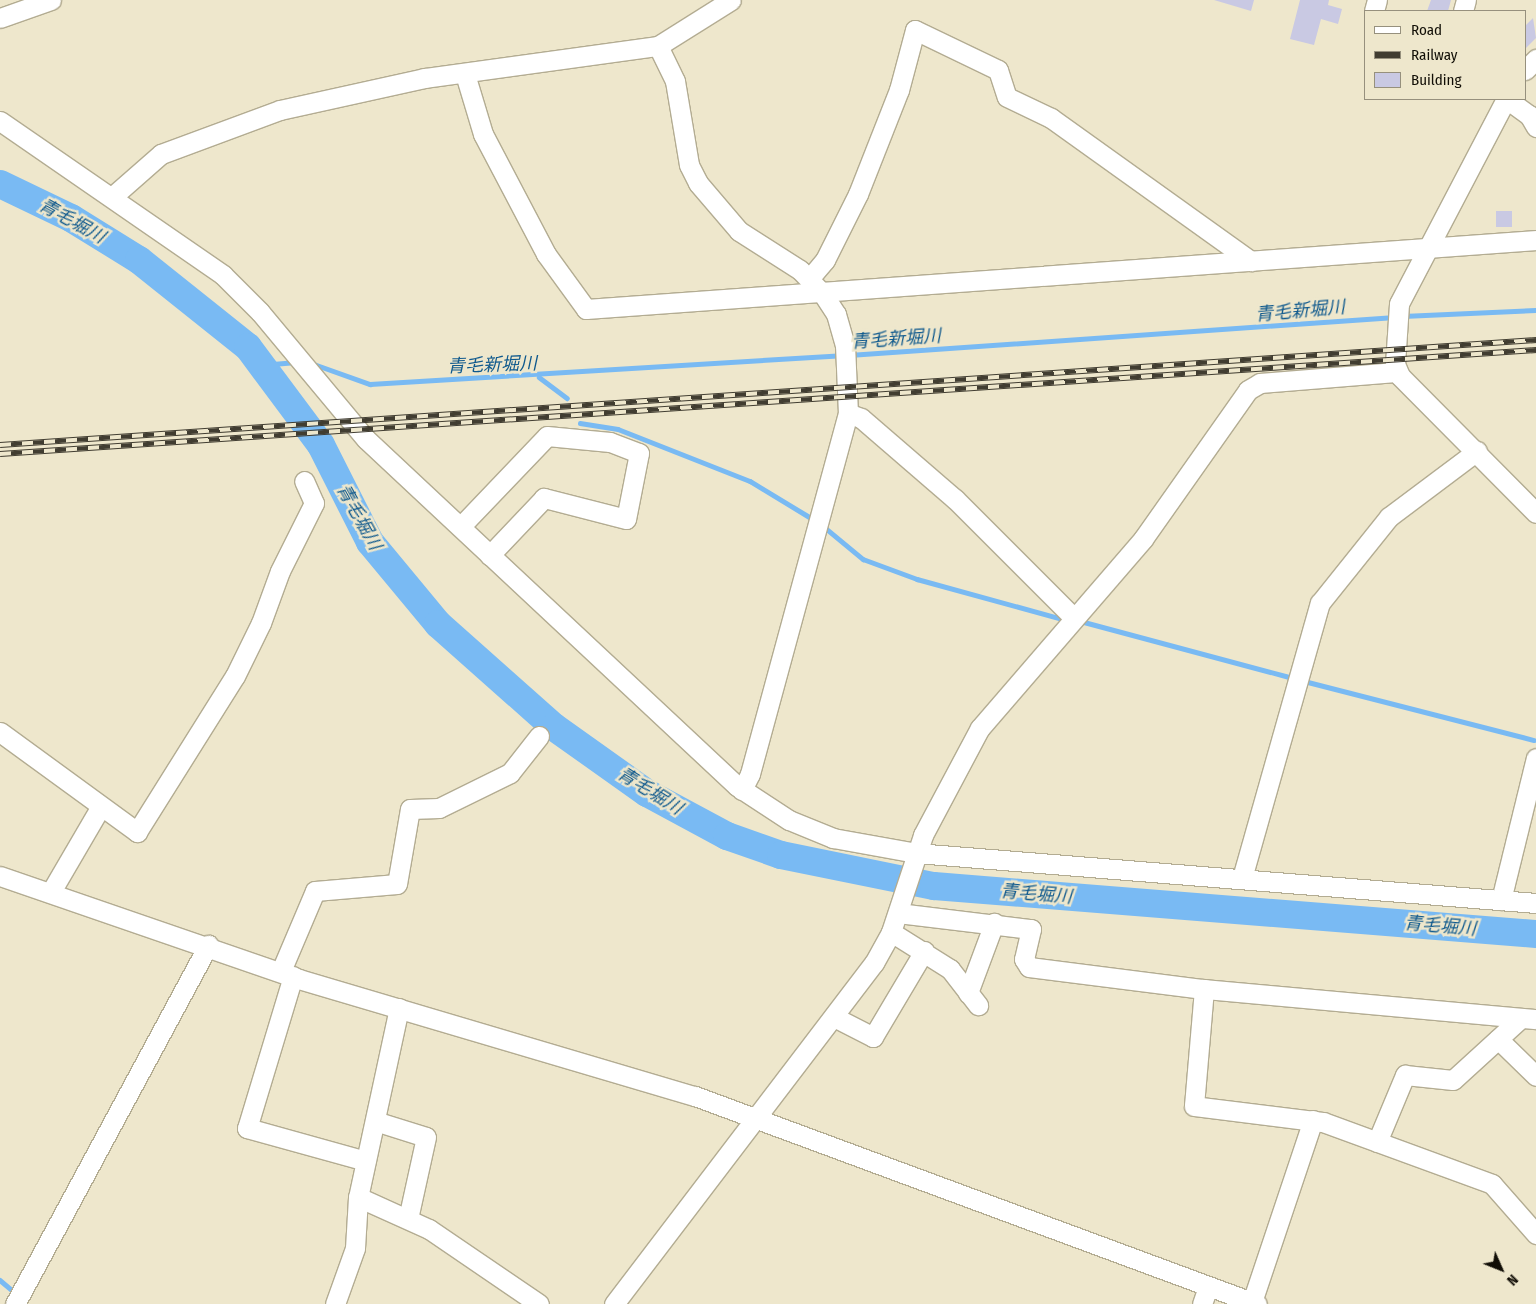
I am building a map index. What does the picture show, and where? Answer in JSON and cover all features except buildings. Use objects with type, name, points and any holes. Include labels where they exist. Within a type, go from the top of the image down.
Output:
[{"type":"street","points":[[0,18],[51,0]]},
{"type":"street","points":[[112,197],[161,154],[280,110],[405,82],[465,74],[530,61],[658,46],[730,0]]},
{"type":"street","points":[[809,279],[825,260],[858,194],[899,90],[915,30],[998,70],[1007,97],[1051,118],[1251,261]]},
{"type":"street","points":[[658,46],[675,81],[689,164],[698,183],[739,231],[809,279],[823,294],[845,343],[848,413],[742,790]]},
{"type":"street","points":[[1526,69],[1536,59]]},
{"type":"street","points":[[465,74],[483,134],[546,254],[586,309],[823,294],[1429,246],[1536,240]]},
{"type":"street","points":[[1506,100],[1400,304],[1395,330],[1395,368],[1536,513]]},
{"type":"street","points":[[1508,100],[1529,115],[1536,127]]},
{"type":"street","points":[[0,121],[223,275],[292,350],[366,439],[742,790],[789,820],[833,838],[914,858],[1242,878],[1536,903]]},
{"type":"street","points":[[614,1304],[834,1017],[891,932],[914,858],[980,728],[1180,492],[1252,386],[1395,368]]},
{"type":"street","points":[[848,413],[862,418],[955,500],[1074,618]]},
{"type":"street","points":[[461,526],[547,436],[610,442],[639,453],[626,519],[544,498],[490,555]]},
{"type":"street","points":[[1242,878],[1316,612],[1389,517],[1477,451]]},
{"type":"street","points":[[0,732],[100,808],[137,832],[236,676],[314,503],[304,480]]},
{"type":"street","points":[[366,1161],[247,1128],[287,974],[315,890],[397,884],[410,809],[439,808],[510,773],[539,736]]},
{"type":"street","points":[[1501,900],[1532,795],[1536,758]]},
{"type":"street","points":[[52,890],[100,808]]},
{"type":"street","points":[[0,876],[52,890],[287,974],[756,1118],[1205,1295],[1254,1303],[1314,1120]]},
{"type":"street","points":[[900,906],[1031,930],[1024,959],[1029,967],[1204,989],[1529,1019]]},
{"type":"street","points":[[891,932],[931,956],[973,999],[994,923]]},
{"type":"street","points":[[14,1304],[208,945]]},
{"type":"street","points":[[834,1017],[873,1036],[931,956]]},
{"type":"street","points":[[1204,989],[1194,1106],[1314,1120],[1492,1184],[1536,1234]]},
{"type":"street","points":[[335,1304],[355,1248],[358,1197],[399,1008]]},
{"type":"street","points":[[1377,1142],[1404,1075],[1453,1080],[1498,1039],[1529,1019]]},
{"type":"street","points":[[1498,1039],[1536,1076]]},
{"type":"street","points":[[375,1120],[426,1137],[408,1219]]},
{"type":"street","points":[[358,1197],[429,1229],[539,1304]]},
{"type":"waterway","name":"青毛堀川","points":[[0,184],[71,218],[139,260],[248,347],[321,445],[370,542],[438,624],[554,727],[647,793],[727,836],[781,855],[934,886],[1536,934]]},
{"type":"waterway","name":"青毛新堀川","points":[[1403,316],[1536,310]]},
{"type":"waterway","name":"青毛新堀川","points":[[849,355],[1395,317]]},
{"type":"waterway","name":"青毛新堀川","points":[[311,363],[370,384],[841,355]]},
{"type":"waterway","name":"青毛新堀川","points":[[261,365],[293,362]]},
{"type":"waterway","points":[[539,377],[567,398]]},
{"type":"waterway","points":[[580,423],[618,429],[750,481],[811,518]]},
{"type":"waterway","points":[[823,526],[863,559],[917,579],[1059,618]]},
{"type":"waterway","points":[[1084,622],[1289,677]]},
{"type":"waterway","points":[[1304,681],[1534,740]]},
{"type":"waterway","points":[[0,1280],[12,1290]]},
{"type":"railway","points":[[0,445],[1536,340]]},
{"type":"railway","points":[[0,454],[1536,350]]}]
